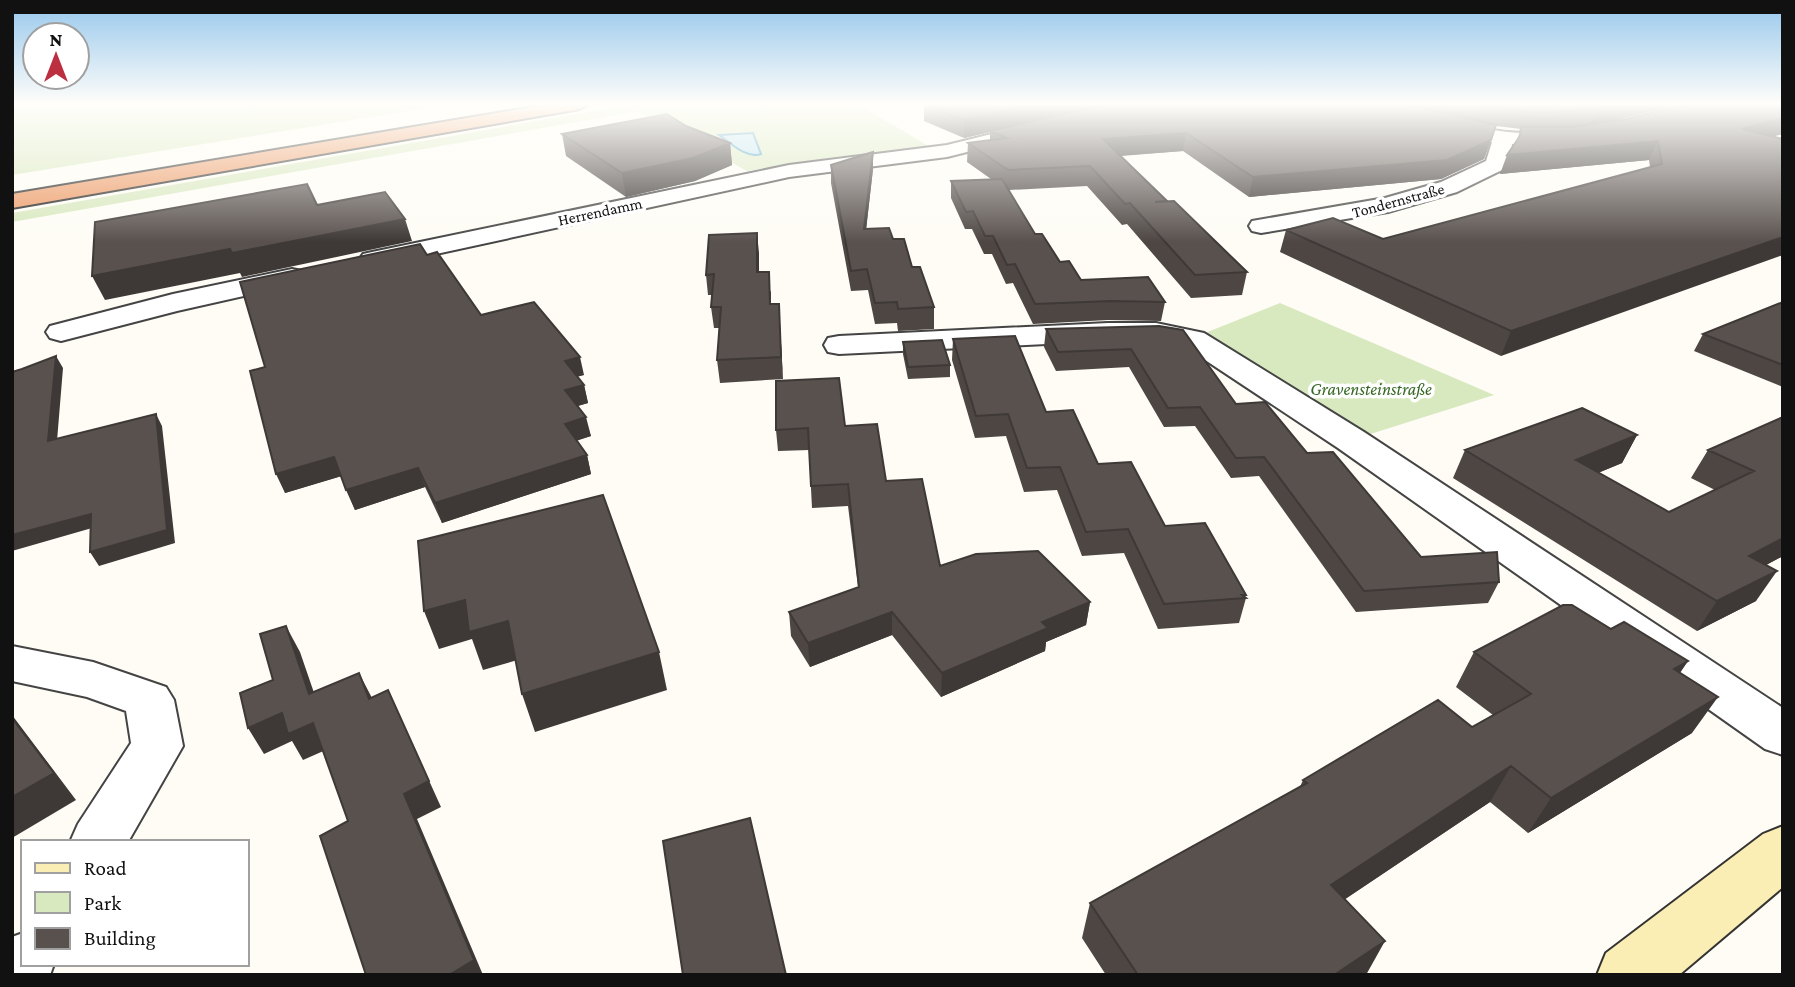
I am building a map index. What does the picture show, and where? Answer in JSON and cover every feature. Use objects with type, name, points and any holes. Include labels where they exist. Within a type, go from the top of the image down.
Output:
[{"type":"highway","points":[[12,184],[217,150]]},
{"type":"highway","points":[[12,201],[310,150]]},
{"type":"main road","points":[[1629,975],[1783,852]]},
{"type":"street","name":"Herrendamm","points":[[353,264],[789,171],[951,150]]},
{"type":"street","name":"Tondernstraße","points":[[1261,226],[1388,205],[1450,187],[1494,165],[1501,150]]},
{"type":"street","points":[[61,332],[173,303],[312,273]]},
{"type":"street","points":[[839,345],[1108,332],[1156,332],[1194,339],[1351,440],[1783,735]]},
{"type":"street","points":[[12,663],[93,680],[149,700],[157,746],[99,840]]},
{"type":"green space","points":[[12,150],[166,150],[12,175]]},
{"type":"green space","points":[[371,150],[418,150],[12,222],[12,213]]},
{"type":"green space","points":[[709,150],[901,150],[835,157],[747,171]]},
{"type":"green space","name":"Gravensteinstraße","points":[[1280,303],[1494,395],[1364,436],[1205,333]]},
{"type":"water","points":[[741,150],[759,150],[761,154],[755,155]]},
{"type":"building","points":[[587,150],[713,150],[693,158],[622,173]]},
{"type":"building","points":[[978,150],[1114,150],[1167,201],[1155,202],[1174,201],[1247,272],[1195,275],[1130,203],[1125,204],[1090,166],[1008,170]]},
{"type":"building","points":[[1212,150],[1469,150],[1447,160],[1253,177]]},
{"type":"building","points":[[1510,150],[1560,150],[1507,155]]},
{"type":"building","points":[[1660,150],[1783,150],[1783,237],[1511,331],[1286,230],[1333,218],[1383,239],[1662,164]]},
{"type":"building","points":[[873,152],[864,229],[889,228],[893,239],[904,239],[912,267],[920,267],[934,307],[898,309],[897,302],[875,303],[867,269],[851,271],[831,165]]},
{"type":"building","points":[[1002,179],[1035,234],[1042,234],[1060,262],[1069,261],[1081,280],[1148,277],[1165,302],[1035,304],[1015,264],[1007,265],[993,236],[985,236],[973,211],[966,212],[951,181]]},
{"type":"building","points":[[307,184],[317,205],[385,192],[405,219],[232,253],[230,249],[92,276],[95,222]]},
{"type":"building","points":[[757,233],[757,272],[769,272],[770,304],[779,304],[781,357],[717,360],[721,307],[711,307],[714,274],[706,275],[709,235]]},
{"type":"building","points":[[420,244],[427,255],[437,252],[481,315],[534,302],[580,357],[565,361],[584,385],[565,390],[586,417],[565,424],[587,455],[435,503],[418,468],[346,490],[334,457],[276,474],[250,371],[265,367],[240,282]]},
{"type":"building","points":[[1783,302],[1783,365],[1703,334]]},
{"type":"building","points":[[1159,326],[1183,330],[1236,404],[1265,402],[1307,453],[1333,452],[1421,557],[1497,552],[1499,582],[1364,591],[1264,457],[1236,458],[1200,407],[1168,408],[1131,349],[1058,352],[1046,329]]},
{"type":"building","points":[[1015,336],[1046,412],[1073,410],[1098,464],[1131,462],[1165,526],[1205,523],[1246,598],[1164,604],[1128,529],[1086,532],[1060,467],[1027,468],[1008,414],[976,416],[953,339]]},
{"type":"building","points":[[942,340],[950,365],[908,367],[903,342]]},
{"type":"building","points":[[56,356],[48,441],[156,414],[167,530],[90,552],[91,514],[12,535],[12,372]]},
{"type":"building","points":[[839,378],[845,426],[877,424],[886,481],[922,479],[940,566],[976,554],[1038,551],[1090,602],[1042,622],[1048,628],[942,673],[892,612],[808,643],[789,612],[859,587],[848,484],[811,486],[808,428],[776,430],[776,381]]},
{"type":"building","points":[[1582,408],[1637,435],[1576,460],[1669,512],[1754,471],[1708,450],[1783,417],[1783,538],[1749,556],[1777,571],[1717,601],[1465,450]]},
{"type":"building","points":[[603,495],[659,652],[522,694],[508,621],[469,632],[465,600],[424,611],[418,541]]},
{"type":"building","points":[[1563,605],[1572,605],[1611,629],[1624,622],[1688,661],[1674,669],[1718,697],[1551,798],[1511,766],[1331,885],[1385,941],[1334,975],[1138,975],[1090,903],[1307,783],[1303,780],[1438,700],[1472,727],[1531,694],[1474,652]]},
{"type":"building","points":[[286,626],[309,694],[359,673],[369,699],[388,690],[429,781],[404,794],[474,960],[449,975],[366,975],[320,836],[348,821],[313,723],[288,734],[282,713],[248,728],[240,693],[273,680],[260,634]]},
{"type":"building","points":[[12,718],[54,773],[12,797]]},
{"type":"building","points":[[750,818],[786,975],[683,975],[663,841]]}]
